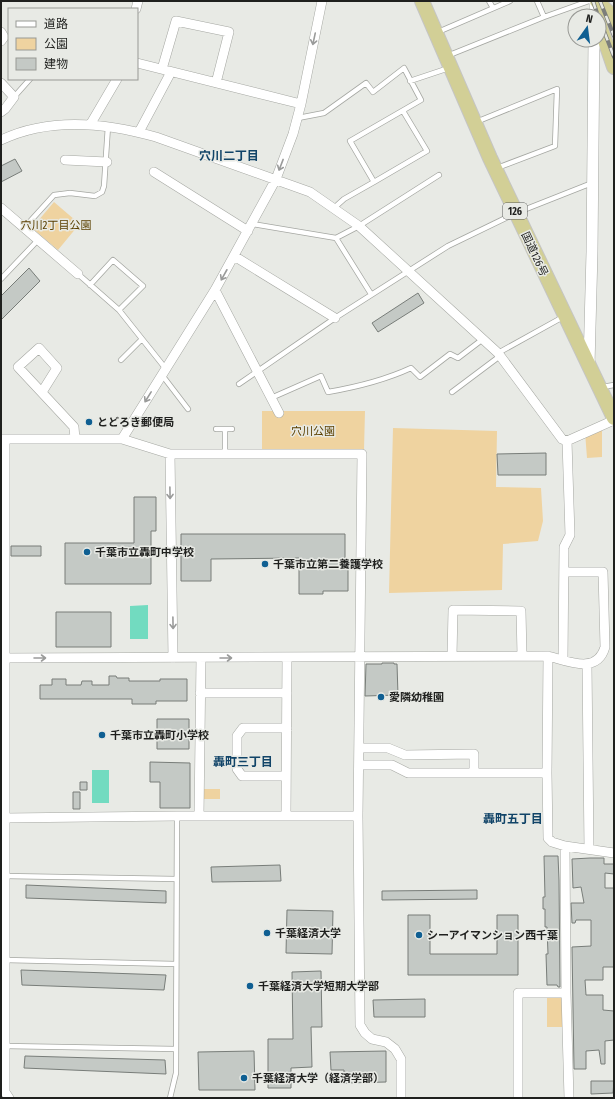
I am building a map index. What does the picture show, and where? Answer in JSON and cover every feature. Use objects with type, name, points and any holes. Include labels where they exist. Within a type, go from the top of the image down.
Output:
[{"type":"highway","name":"国道126号","points":[[422,1],[495,168],[614,419]]},
{"type":"highway","points":[[596,1],[611,15],[614,22]]},
{"type":"highway","points":[[607,46],[614,67]]},
{"type":"street","points":[[122,439],[215,290],[276,179],[298,118],[322,1]]},
{"type":"street","points":[[162,69],[176,21],[229,32],[216,83]]},
{"type":"street","points":[[1,32],[4,37],[1,40]]},
{"type":"street","points":[[589,367],[594,48]]},
{"type":"street","points":[[138,63],[301,104]]},
{"type":"street","points":[[139,132],[171,72]]},
{"type":"street","points":[[90,125],[116,80]]},
{"type":"street","points":[[1,83],[14,97],[1,112]]},
{"type":"street","points":[[1,140],[31,129],[56,126],[108,126],[139,132],[310,192],[359,226],[499,354],[562,439],[568,441],[614,419]]},
{"type":"street","points":[[65,160],[106,162]]},
{"type":"street","points":[[154,172],[250,227]]},
{"type":"street","points":[[1,208],[78,274]]},
{"type":"street","points":[[234,256],[335,318]]},
{"type":"street","points":[[215,290],[279,413]]},
{"type":"street","points":[[42,392],[57,368],[39,348],[18,367],[74,427],[75,439]]},
{"type":"street","points":[[9,1098],[5,1092],[3,439],[122,439],[170,454],[362,454],[361,657],[358,816],[360,1025],[365,1034],[372,1039],[386,1042],[395,1049],[401,1059],[401,1098]]},
{"type":"street","points":[[563,660],[564,547],[570,535],[568,441]]},
{"type":"street","points":[[170,454],[173,658]]},
{"type":"street","points":[[3,658],[548,656],[587,665],[597,661],[603,653],[605,647],[603,572],[564,572]]},
{"type":"street","points":[[452,656],[453,610],[521,611],[522,656]]},
{"type":"street","points":[[548,656],[548,838],[552,842],[565,846],[614,854]]},
{"type":"street","points":[[286,816],[287,657]]},
{"type":"street","points":[[199,816],[201,658]]},
{"type":"street","points":[[587,665],[589,849]]},
{"type":"street","points":[[200,693],[287,693]]},
{"type":"street","points":[[286,776],[242,776],[237,769],[237,736],[243,728],[287,728]]},
{"type":"street","points":[[359,748],[388,748],[405,755],[474,754],[474,773]]},
{"type":"street","points":[[359,765],[392,765],[408,773],[547,773]]},
{"type":"street","points":[[5,818],[358,816]]},
{"type":"street","points":[[565,846],[566,993],[570,1098]]},
{"type":"street","points":[[518,1098],[518,992],[566,993]]},
{"type":"lane","points":[[489,1],[493,8]]},
{"type":"lane","points":[[435,33],[510,1]]},
{"type":"lane","points":[[537,1],[544,17]]},
{"type":"lane","points":[[410,81],[544,17],[589,1]]},
{"type":"lane","points":[[298,118],[324,113],[366,83],[374,92],[404,68],[421,100],[350,141],[374,182]]},
{"type":"lane","points":[[14,97],[29,80]]},
{"type":"lane","points":[[475,123],[557,89],[555,146],[495,168]]},
{"type":"lane","points":[[334,208],[344,199],[427,151],[403,111]]},
{"type":"lane","points":[[24,228],[54,195],[70,193],[95,196],[102,192],[104,186],[108,126]]},
{"type":"lane","points":[[250,227],[336,238],[359,226],[439,175]]},
{"type":"lane","points":[[239,384],[371,294],[448,246],[516,213],[592,183]]},
{"type":"lane","points":[[336,238],[371,294]]},
{"type":"lane","points":[[1,279],[38,240]]},
{"type":"lane","points":[[90,285],[113,260],[143,286],[119,310]]},
{"type":"lane","points":[[78,274],[119,310],[142,339],[188,409]]},
{"type":"lane","points":[[452,392],[499,354],[565,316]]},
{"type":"lane","points":[[121,360],[142,339]]},
{"type":"lane","points":[[271,398],[320,376],[328,392],[352,388],[394,376],[411,368],[420,376],[450,354],[458,358],[483,339]]},
{"type":"lane","points":[[598,387],[614,384]]},
{"type":"lane","points":[[216,429],[232,429]]},
{"type":"lane","points":[[225,429],[225,454]]},
{"type":"lane","points":[[170,1098],[176,1073],[177,816]]},
{"type":"lane","points":[[5,876],[176,879]]},
{"type":"lane","points":[[5,960],[176,964]]},
{"type":"lane","points":[[5,1046],[176,1049]]},
{"type":"green space","name":"穴川2丁目公園","points":[[54,202],[75,220],[72,223],[77,227],[58,250],[32,228]]},
{"type":"green space","name":"穴川公園","points":[[262,411],[365,411],[364,450],[262,450]]},
{"type":"green space","points":[[602,426],[602,457],[587,458],[585,432]]},
{"type":"green space","points":[[393,428],[497,431],[496,487],[541,488],[543,521],[538,541],[503,544],[502,590],[389,593]]},
{"type":"green space","points":[[201,789],[220,789],[220,799],[201,799]]},
{"type":"green space","points":[[547,996],[565,996],[565,1027],[547,1027]]},
{"type":"shaded area","points":[[148,605],[148,639],[130,639],[130,606]]},
{"type":"shaded area","points":[[92,770],[109,770],[109,803],[92,803]]},
{"type":"building","points":[[15,159],[22,171],[1,182],[1,166]]},
{"type":"building","points":[[29,268],[40,281],[1,320],[1,296]]},
{"type":"building","points":[[418,293],[424,303],[378,332],[372,323]]},
{"type":"building","points":[[546,453],[546,475],[498,475],[497,454]]},
{"type":"building","points":[[134,497],[156,497],[156,531],[151,531],[151,584],[65,584],[65,543],[134,543]]},
{"type":"building","points":[[181,534],[345,534],[345,559],[348,559],[348,591],[323,591],[323,594],[299,594],[299,558],[211,559],[211,581],[181,581]]},
{"type":"building","points":[[11,546],[41,546],[41,556],[11,556]]},
{"type":"building","points":[[56,612],[111,612],[111,647],[56,647]]},
{"type":"building","points":[[366,664],[397,664],[398,695],[365,696]]},
{"type":"building","points":[[109,676],[129,678],[129,681],[187,679],[187,701],[156,701],[156,704],[132,704],[132,699],[40,699],[40,685],[52,685],[52,679],[66,679],[66,685],[81,685],[82,681],[92,681],[92,685],[109,685]]},
{"type":"building","points":[[157,719],[189,719],[189,749],[157,749]]},
{"type":"building","points":[[150,762],[190,763],[190,808],[160,808],[160,782],[150,782]]},
{"type":"building","points":[[80,782],[87,782],[87,790],[80,790]]},
{"type":"building","points":[[73,792],[80,792],[80,809],[73,809]]},
{"type":"building","points":[[544,856],[558,856],[560,987],[557,985],[547,985],[547,927],[545,927],[545,909],[543,909],[543,897],[545,897]]},
{"type":"building","points":[[604,858],[604,864],[614,864],[614,874],[605,873],[605,888],[614,888],[614,967],[603,967],[603,980],[585,980],[586,995],[603,995],[603,1010],[614,1011],[614,1040],[605,1041],[605,1064],[601,1064],[599,1050],[586,1051],[586,1069],[574,1069],[572,947],[591,946],[591,920],[576,920],[575,923],[572,923],[571,903],[584,903],[581,887],[573,888],[572,859]]},
{"type":"building","points":[[280,865],[281,881],[212,882],[211,867]]},
{"type":"building","points":[[26,885],[166,891],[166,903],[26,898]]},
{"type":"building","points":[[477,890],[477,899],[382,900],[382,891]]},
{"type":"building","points":[[287,910],[333,911],[332,954],[286,953]]},
{"type":"building","name":"シーアイマンション西千葉","points":[[408,915],[430,915],[430,954],[497,954],[497,915],[518,915],[518,975],[408,975]]},
{"type":"building","points":[[21,970],[166,975],[164,990],[22,985]]},
{"type":"building","points":[[321,971],[322,1027],[311,1027],[312,1067],[291,1068],[291,1088],[268,1088],[268,1039],[293,1039],[292,972]]},
{"type":"building","points":[[425,999],[425,1017],[374,1017],[373,1000]]},
{"type":"building","points":[[254,1051],[255,1090],[199,1090],[198,1052]]},
{"type":"building","points":[[386,1051],[386,1082],[344,1083],[344,1070],[331,1070],[330,1052]]},
{"type":"building","points":[[25,1056],[165,1060],[166,1074],[24,1068]]},
{"type":"building","points":[[591,1081],[614,1081],[613,1093],[591,1094]]},
{"type":"railway","points":[[593,1],[595,8]]},
{"type":"railway","points":[[600,1],[614,36]]},
{"type":"railway","points":[[607,39],[614,57]]},
{"type":"place","name":"とどろき郵便局","points":[[89,422]]},
{"type":"place","name":"千葉市立轟町中学校","points":[[87,552]]},
{"type":"place","name":"千葉市立第二養護学校","points":[[265,564]]},
{"type":"place","name":"愛隣幼稚園","points":[[381,697]]},
{"type":"place","name":"千葉市立轟町小学校","points":[[102,735]]},
{"type":"place","name":"千葉経済大学","points":[[267,933]]},
{"type":"place","name":"シーアイマンション西千葉","points":[[419,935]]},
{"type":"place","name":"千葉経済大学短期大学部","points":[[250,986]]},
{"type":"place","name":"千葉経済大学（経済学部）","points":[[244,1078]]},
{"type":"district","name":"穴川二丁目","points":[[229,156]]},
{"type":"district","name":"轟町三丁目","points":[[243,762]]},
{"type":"district","name":"轟町五丁目","points":[[513,819]]}]
